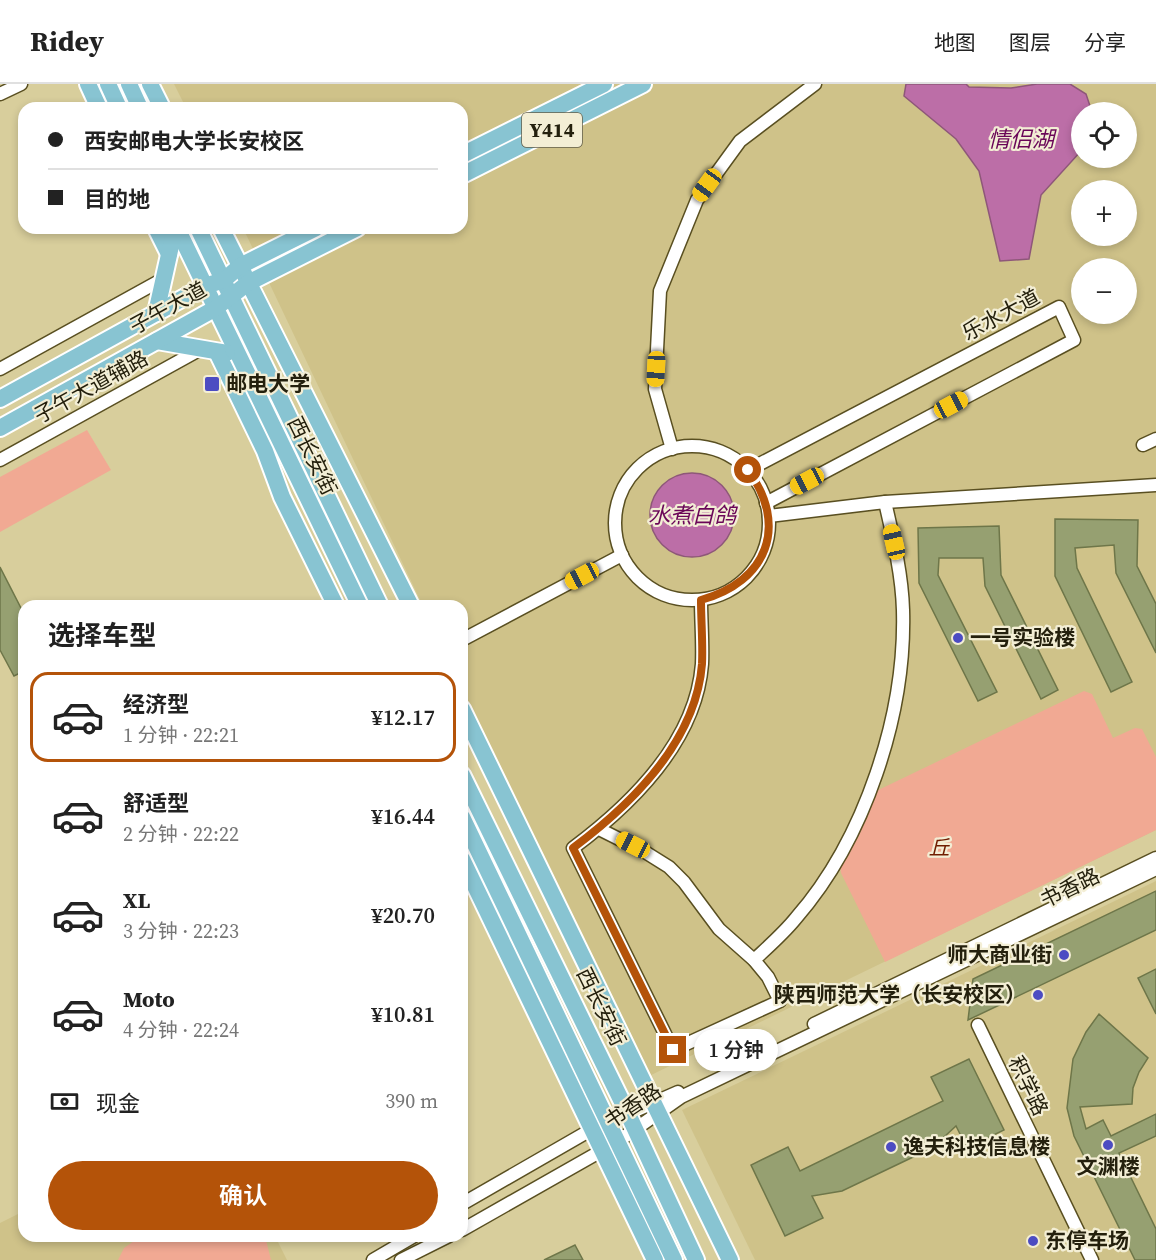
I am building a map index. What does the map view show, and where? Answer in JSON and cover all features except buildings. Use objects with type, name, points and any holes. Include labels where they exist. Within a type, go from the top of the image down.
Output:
[{"type":"main road","points":[[88,84],[96,102]]},
{"type":"main road","points":[[108,84],[116,102]]},
{"type":"main road","points":[[129,84],[137,102]]},
{"type":"main road","points":[[150,84],[159,102]]},
{"type":"main road","name":"Y414","points":[[468,152],[604,84]]},
{"type":"main road","name":"Y414","points":[[468,172],[643,84]]},
{"type":"main road","points":[[159,234],[169,254]]},
{"type":"main road","points":[[156,313],[174,234]]},
{"type":"main road","name":"西长安街","points":[[179,234],[357,600]]},
{"type":"main road","name":"西长安街","points":[[201,234],[377,600]]},
{"type":"main road","points":[[224,234],[408,600]]},
{"type":"main road","name":"子午大道","points":[[0,399],[205,286],[224,280],[240,266],[304,234]]},
{"type":"main road","name":"子午大道","points":[[0,428],[216,308],[248,283],[345,234]]},
{"type":"main road","points":[[157,341],[239,356]]},
{"type":"main road","points":[[209,350],[265,451],[282,497],[333,600]]},
{"type":"main road","points":[[468,721],[730,1260]]},
{"type":"main road","name":"西长安街","points":[[468,787],[628,1114],[696,1260]]},
{"type":"main road","name":"西长安街","points":[[468,830],[610,1145],[674,1260]]},
{"type":"main road","points":[[468,870],[601,1124]]},
{"type":"main road","points":[[610,1145],[655,1260]]},
{"type":"street","points":[[0,94],[21,84]]},
{"type":"street","points":[[672,448],[656,388],[660,291],[696,200],[740,141],[815,84]]},
{"type":"street","points":[[0,369],[163,279]]},
{"type":"street","name":"乐水大道","points":[[748,470],[1059,307],[1074,340],[766,503]]},
{"type":"street","name":"子午大道辅路","points":[[0,460],[209,350]]},
{"type":"street","points":[[1143,445],[1156,439]]},
{"type":"street","points":[[691,446],[712,448],[731,456],[748,470],[759,485],[769,516],[768,540],[759,562],[744,580],[724,593],[701,600],[674,598],[650,587],[630,569],[622,555],[615,521],[619,497],[631,476],[648,459],[672,448],[691,446]]},
{"type":"street","points":[[769,516],[885,502],[1156,484]]},
{"type":"street","points":[[754,960],[797,918],[828,873],[848,840],[876,774],[897,695],[903,610],[894,542],[885,502]]},
{"type":"street","points":[[468,637],[622,555]]},
{"type":"street","points":[[599,829],[669,867],[684,882],[719,929],[754,960],[768,976],[780,1000],[673,1050],[573,848],[599,829],[650,779],[687,722],[702,666],[701,600]]},
{"type":"street","name":"书香路","points":[[468,1227],[634,1131],[657,1108],[1156,858]]},
{"type":"street","name":"书香路","points":[[468,1201],[601,1124],[628,1114],[657,1108],[692,1092],[1156,869]]},
{"type":"street","name":"积学路","points":[[978,1025],[1092,1260]]},
{"type":"street","points":[[372,1260],[404,1242]]},
{"type":"street","points":[[401,1260],[437,1242]]},
{"type":"shaded area","points":[[174,84],[1156,84],[1156,830],[647,1077],[468,701],[468,600],[420,600],[246,234],[468,234],[468,102],[183,102]]},
{"type":"shaded area","name":"陕西师范大学（长安校区）","points":[[1156,881],[1156,1260],[755,1260],[682,1110]]},
{"type":"shaded area","points":[[18,1214],[18,1242],[278,1242],[287,1260],[0,1260],[0,1223]]},
{"type":"green space","points":[[87,430],[111,470],[0,532],[0,477]]},
{"type":"green space","name":"丘","points":[[1084,691],[1092,694],[1113,738],[1135,728],[1142,729],[1156,757],[1156,830],[885,962],[841,873],[839,856],[870,794]]},
{"type":"green space","points":[[132,1242],[266,1242],[271,1260],[118,1260],[124,1248]]},
{"type":"water","name":"情侣湖","points":[[906,84],[966,84],[969,87],[1011,88],[1037,84],[1070,84],[1086,94],[1089,102],[1071,102],[1071,162],[1041,195],[1029,259],[1000,261],[979,171],[956,139],[904,96]]},
{"type":"water","name":"水煮白鸽","points":[[692,473],[715,480],[727,492],[734,515],[727,538],[715,550],[692,557],[669,550],[657,538],[650,515],[657,492],[669,480]]},
{"type":"place","name":"邮电大学","points":[[212,384]]},
{"type":"place","name":"一号实验楼","points":[[958,638]]},
{"type":"place","name":"师大商业街","points":[[1064,955]]},
{"type":"place","name":"陕西师范大学（长安校区）","points":[[1038,995]]},
{"type":"place","name":"文渊楼","points":[[1108,1145]]},
{"type":"place","name":"逸夫科技信息楼","points":[[891,1147]]},
{"type":"place","name":"东停车场","points":[[1033,1241]]},
{"type":"route","points":[[673,1050],[573,848],[599,829],[650,779],[687,722],[702,666],[701,600],[724,593],[744,580],[759,562],[768,540],[769,516],[766,503],[759,485],[748,470]]}]
